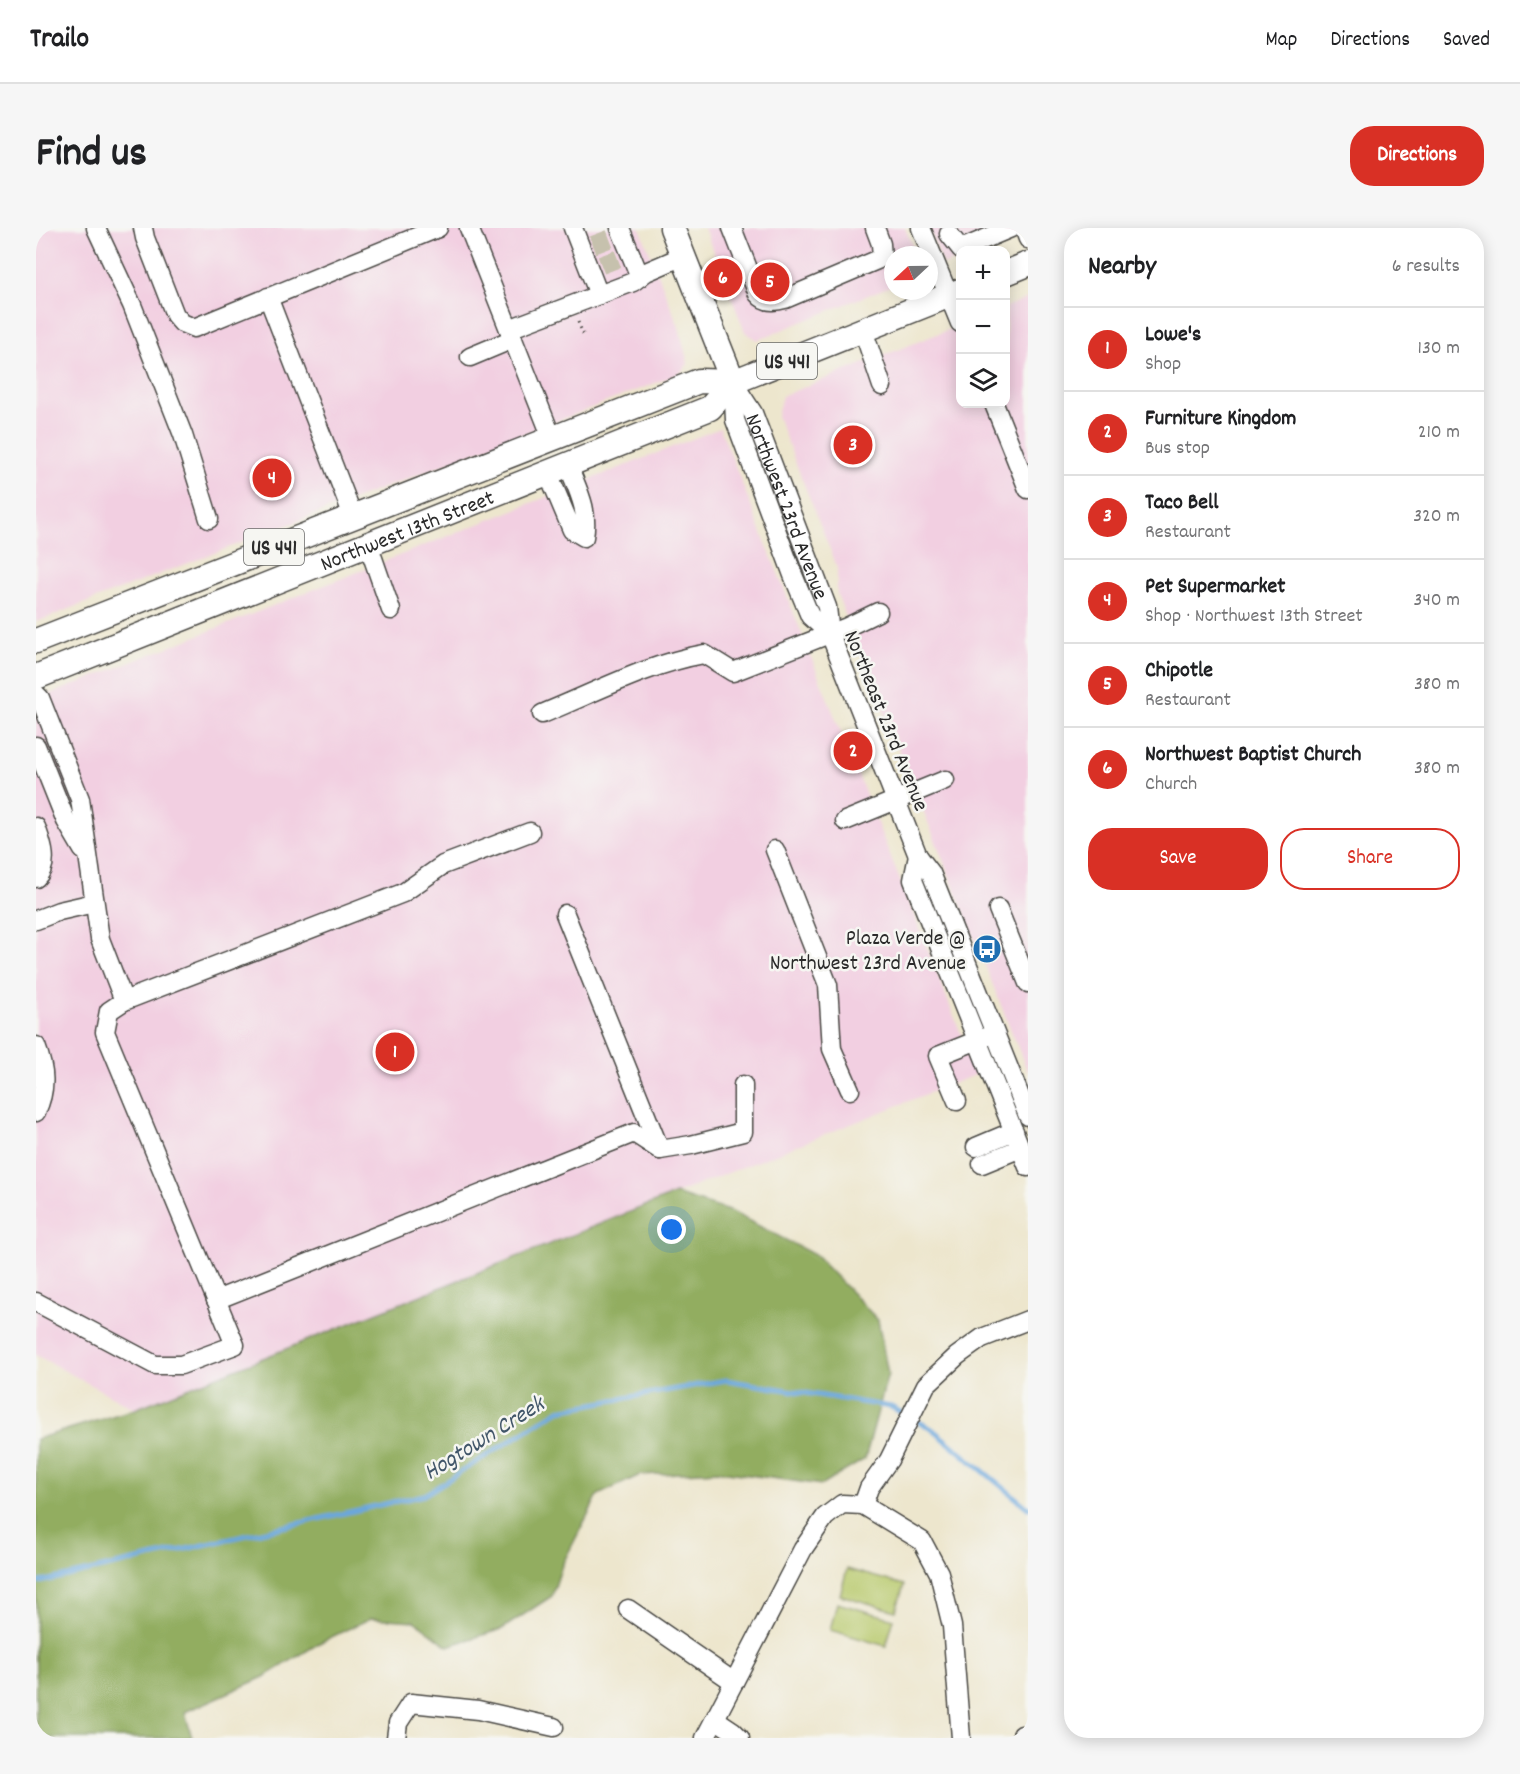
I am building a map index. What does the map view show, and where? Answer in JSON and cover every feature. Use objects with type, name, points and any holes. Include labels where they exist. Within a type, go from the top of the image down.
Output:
[{"type":"main road","name":"Northwest 23rd Avenue","points":[[672,228],[733,382]]},
{"type":"main road","points":[[1010,271],[1028,264]]},
{"type":"main road","name":"Northwest 13th Street","points":[[36,641],[699,381],[733,382],[955,294]]},
{"type":"main road","name":"Northwest 13th Street","points":[[36,677],[710,408],[733,382]]},
{"type":"main road","points":[[368,544],[385,518],[411,493]]},
{"type":"main road","points":[[299,572],[333,543],[353,516]]},
{"type":"street","points":[[96,228],[132,305],[183,435],[209,519]]},
{"type":"street","points":[[143,228],[175,315],[182,323],[194,328],[438,228]]},
{"type":"street","points":[[469,228],[552,438]]},
{"type":"street","points":[[573,228],[587,247],[595,268],[599,295]]},
{"type":"street","points":[[732,228],[758,294],[765,300],[771,301],[785,299],[878,260],[882,257],[882,253],[875,228]]},
{"type":"street","points":[[971,246],[1011,228]]},
{"type":"street","points":[[1024,228],[1028,239]]},
{"type":"street","points":[[955,294],[924,236],[948,231],[959,246]]},
{"type":"street","points":[[619,233],[626,255],[640,277]]},
{"type":"street","points":[[470,357],[511,334],[633,282],[646,272],[683,256]]},
{"type":"street","points":[[268,297],[353,516]]},
{"type":"street","points":[[863,330],[882,386]]},
{"type":"street","name":"Northwest 23rd Avenue","points":[[733,382],[735,420],[793,574]]},
{"type":"street","name":"Northwest 23rd Avenue","points":[[733,382],[753,413],[827,607],[830,634]]},
{"type":"street","points":[[996,408],[1028,489]]},
{"type":"street","points":[[368,544],[391,610]]},
{"type":"street","name":"Northeast 23rd Avenue","points":[[793,574],[810,616],[830,634],[918,856],[932,873],[1028,1116]]},
{"type":"street","points":[[542,714],[640,674],[689,657],[704,654],[733,672],[830,634],[878,612]]},
{"type":"street","points":[[36,694],[40,698],[80,799],[100,939],[124,1001]]},
{"type":"street","points":[[36,746],[66,821],[87,857]]},
{"type":"street","points":[[845,821],[945,780]]},
{"type":"street","points":[[36,827],[43,844],[45,860],[36,878]]},
{"type":"street","points":[[36,1302],[155,1365],[182,1365],[235,1345],[105,1032],[109,1011],[124,1001],[404,893],[443,865],[530,832]]},
{"type":"street","points":[[775,850],[828,985],[832,1049],[850,1090]]},
{"type":"street","name":"Northeast 23rd Avenue","points":[[918,856],[913,880],[1028,1167]]},
{"type":"street","points":[[36,920],[59,911],[94,903]]},
{"type":"street","points":[[998,909],[1028,983]]},
{"type":"street","points":[[565,914],[660,1150]]},
{"type":"street","points":[[957,1101],[938,1056],[995,1033]]},
{"type":"street","points":[[36,1046],[43,1064],[43,1096],[36,1112]]},
{"type":"street","points":[[216,1300],[634,1133],[660,1150],[692,1145],[743,1132],[743,1085]]},
{"type":"street","points":[[979,1155],[1017,1140]]},
{"type":"street","points":[[863,1505],[869,1488],[889,1460],[926,1385],[957,1356],[982,1338],[1028,1320]]},
{"type":"street","points":[[705,1738],[803,1549],[825,1517],[842,1504],[863,1505],[922,1541],[939,1573],[952,1626],[961,1738]]},
{"type":"street","points":[[628,1609],[734,1682]]},
{"type":"street","points":[[396,1738],[398,1723],[411,1703],[478,1710],[554,1727]]},
{"type":"street","points":[[715,1719],[740,1738]]},
{"type":"path","points":[[576,316],[583,334]]},
{"type":"shaded area","points":[[36,228],[640,228],[679,327],[688,364],[679,374],[36,622]]},
{"type":"shaded area","points":[[704,228],[905,228],[912,246],[884,246],[884,289],[757,340],[745,332]]},
{"type":"shaded area","points":[[929,228],[1028,228],[1028,231],[990,246],[956,246],[956,260],[943,265],[938,246],[936,246]]},
{"type":"shaded area","points":[[1028,298],[1028,1073],[837,594],[837,567],[777,416],[782,396],[956,327],[956,408],[1010,408],[1010,305]]},
{"type":"shaded area","points":[[720,428],[977,1074],[135,1409],[36,1355],[36,700]]},
{"type":"green space","points":[[675,1194],[732,1212],[815,1255],[878,1320],[888,1374],[865,1459],[822,1485],[720,1471],[640,1475],[598,1495],[562,1565],[552,1596],[502,1629],[448,1646],[415,1621],[371,1618],[321,1642],[266,1676],[185,1712],[192,1738],[36,1738],[36,1439],[135,1409]]},
{"type":"green space","points":[[847,1569],[904,1585],[896,1611],[840,1595]]},
{"type":"green space","points":[[837,1603],[894,1619],[886,1646],[830,1630]]},
{"type":"waterway","name":"Hogtown Creek","points":[[36,1583],[424,1495],[559,1410],[726,1380],[891,1407],[932,1429],[1028,1508]]},
{"type":"tunnel","points":[[593,245],[614,237]]},
{"type":"tunnel","points":[[601,265],[622,257]]},
{"type":"place","name":"Northwest Baptist Church","points":[[723,278]]},
{"type":"place","name":"Chipotle","points":[[770,282]]},
{"type":"place","name":"Taco Bell","points":[[853,445]]},
{"type":"place","name":"Pet Supermarket","points":[[272,478]]},
{"type":"place","name":"Furniture Kingdom","points":[[853,751]]},
{"type":"place","name":"Plaza Verde @ Northwest 23rd Avenue","points":[[987,949]]},
{"type":"place","name":"Lowe's","points":[[395,1052]]}]
